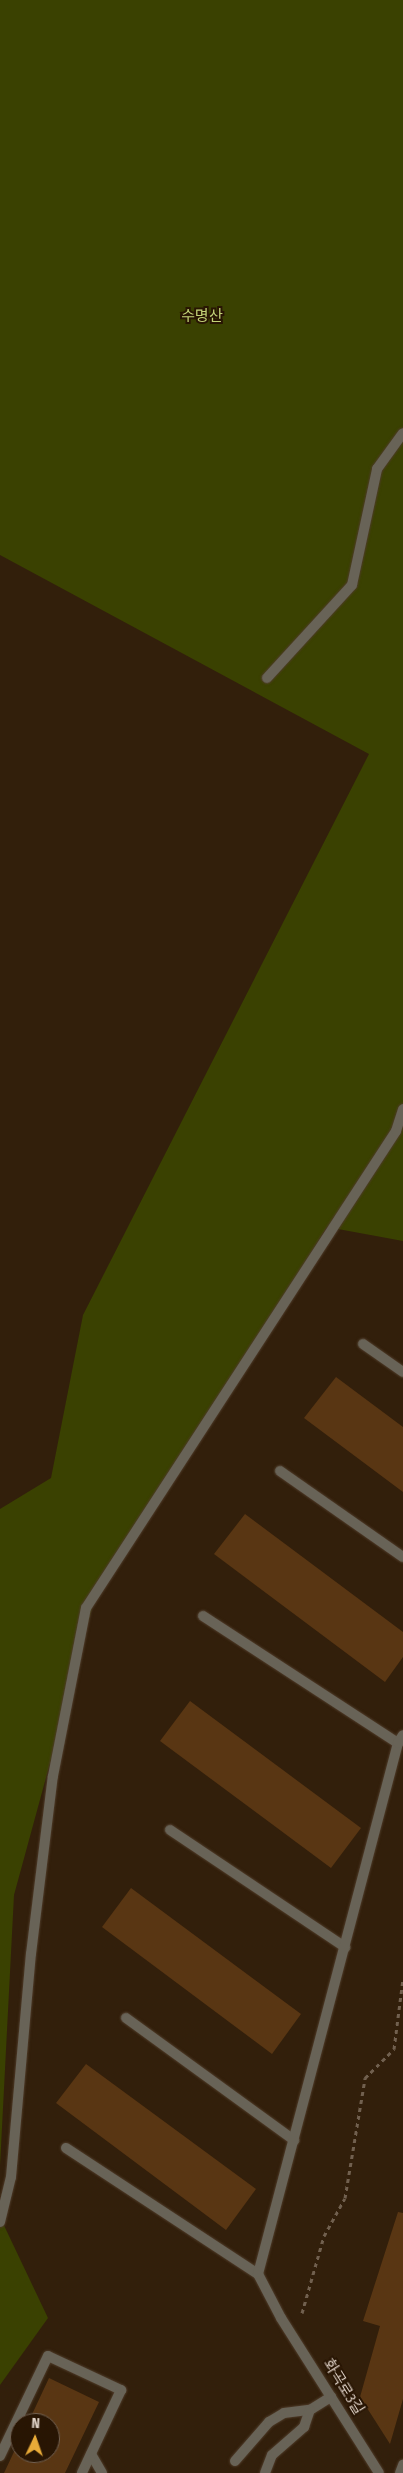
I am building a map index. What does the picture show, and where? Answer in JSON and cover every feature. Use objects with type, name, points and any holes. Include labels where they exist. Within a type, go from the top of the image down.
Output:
[{"type":"street","points":[[267,678],[352,585],[377,469],[403,433]]},
{"type":"street","points":[[0,2222],[11,2177],[31,1954],[53,1776],[86,1608],[396,1131],[403,1109]]},
{"type":"street","points":[[363,1344],[403,1372]]},
{"type":"street","points":[[280,1471],[403,1557]]},
{"type":"street","points":[[66,2148],[258,2274],[400,1739],[203,1616]]},
{"type":"street","points":[[170,1830],[345,1947]]},
{"type":"street","points":[[126,2018],[294,2140]]},
{"type":"street","name":"화곡로3길","points":[[258,2274],[281,2318],[379,2473]]},
{"type":"street","points":[[0,2456],[48,2356],[121,2390],[82,2473]]},
{"type":"street","points":[[235,2461],[245,2446],[269,2422],[284,2413],[310,2410],[331,2397]]},
{"type":"street","points":[[265,2473],[272,2455],[304,2426],[310,2410]]},
{"type":"street","points":[[91,2454],[102,2473]]},
{"type":"street","points":[[400,2473],[403,2464]]},
{"type":"path","points":[[295,2340],[324,2236],[345,2198],[365,2078],[394,2050],[403,1979]]},
{"type":"green space","name":"수명산","points":[[0,0],[403,0],[403,1241],[327,1227],[95,1598],[14,1895],[0,2166],[0,1509],[51,1478],[83,1315],[369,754],[0,555]]},
{"type":"green space","points":[[0,2217],[48,2318],[0,2385]]},
{"type":"building","points":[[336,1377],[403,1427],[403,1492],[304,1418]]},
{"type":"building","points":[[245,1514],[403,1632],[403,1657],[385,1682],[214,1554]]},
{"type":"building","points":[[190,1701],[361,1828],[331,1868],[160,1741]]},
{"type":"building","points":[[131,1888],[301,2014],[272,2054],[102,1927]]},
{"type":"building","points":[[86,2064],[256,2189],[226,2230],[56,2103]]},
{"type":"building","points":[[398,2212],[403,2213],[403,2399],[390,2444],[360,2397],[380,2326],[363,2321]]},
{"type":"building","points":[[49,2378],[99,2402],[65,2473],[4,2473],[10,2460],[10,2463],[60,2463],[60,2413],[33,2413]]}]
